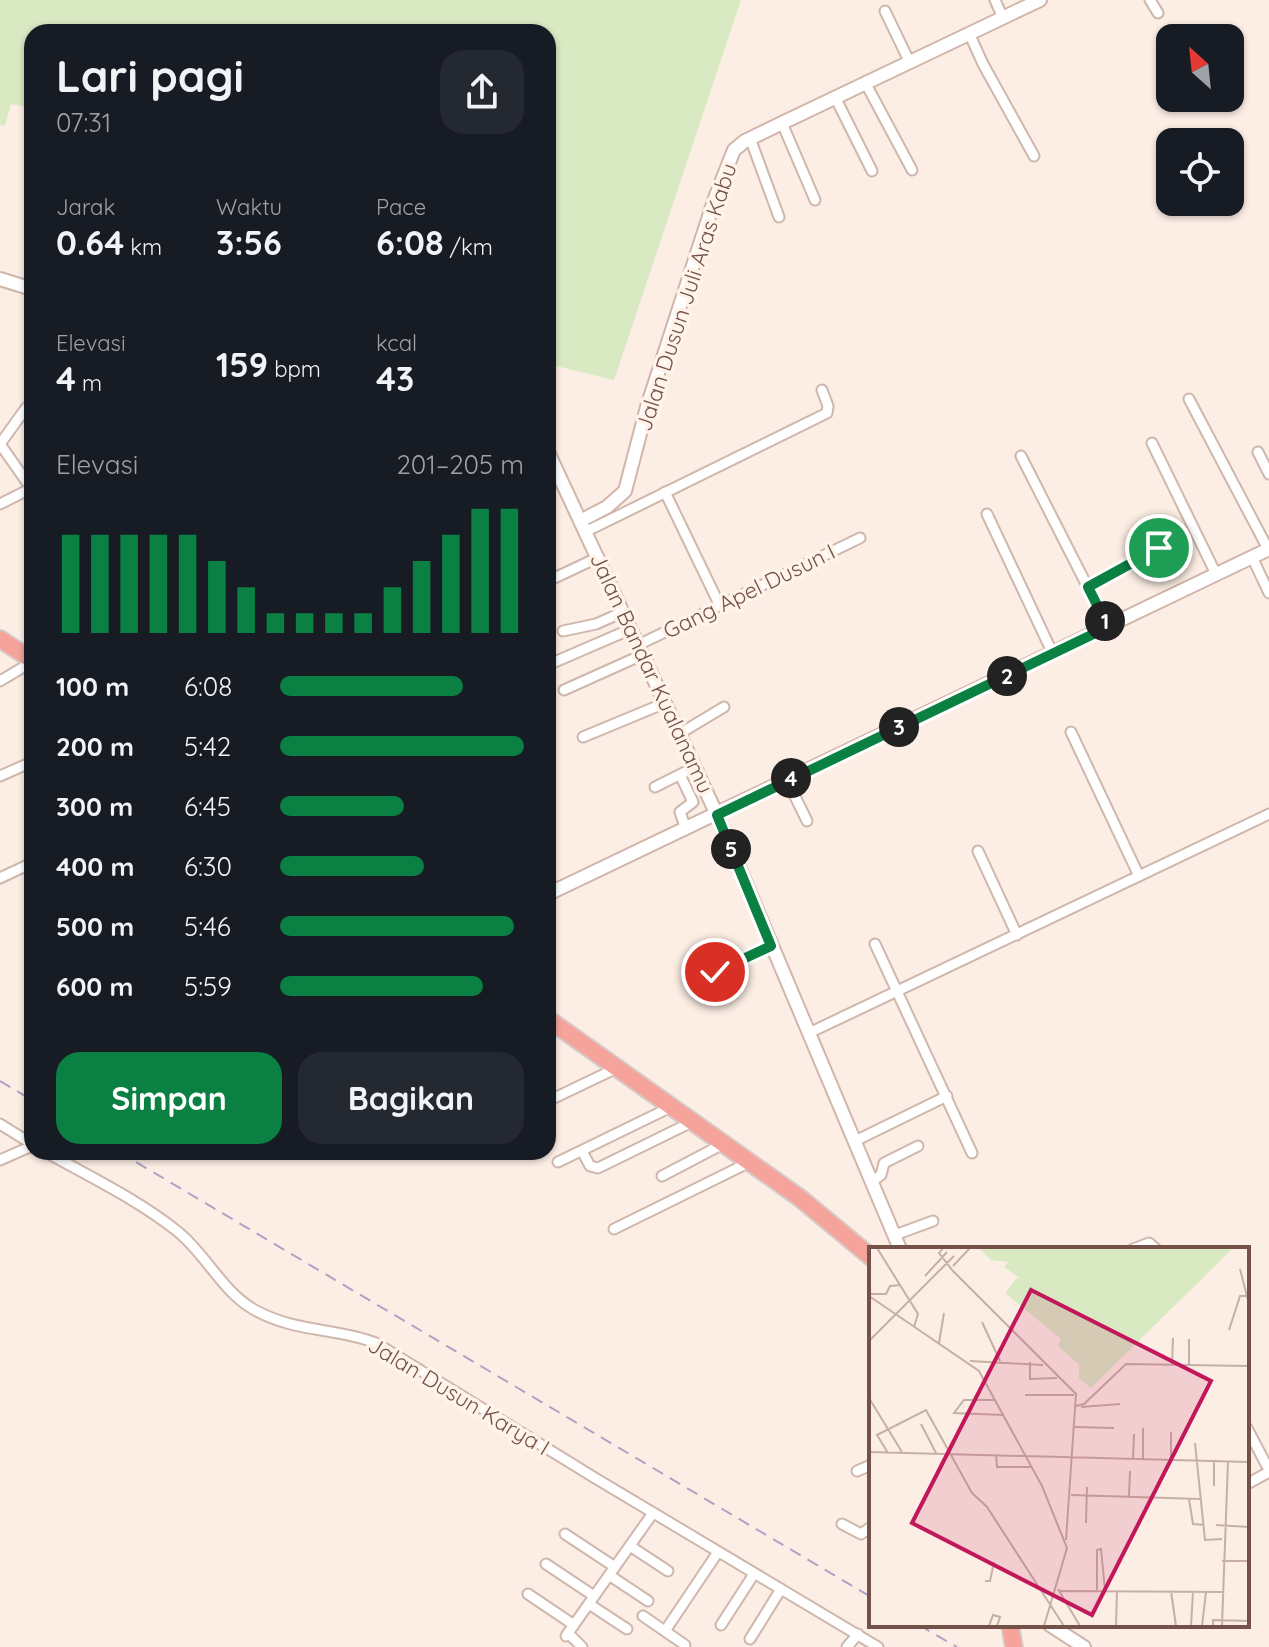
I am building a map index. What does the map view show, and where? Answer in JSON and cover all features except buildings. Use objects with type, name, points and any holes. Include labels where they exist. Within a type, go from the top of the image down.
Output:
[{"type":"highway","points":[[0,639],[24,656]]},
{"type":"highway","points":[[556,1024],[750,1162],[835,1225],[869,1255]]},
{"type":"highway","points":[[1010,1627],[1014,1647]]},
{"type":"street","points":[[995,0],[1003,18]]},
{"type":"street","name":"Jalan Dusun Juli Aras Kabu","points":[[584,525],[609,512],[625,491],[647,407],[715,198],[734,150],[750,138],[1040,0]]},
{"type":"street","points":[[1150,0],[1158,13]]},
{"type":"street","points":[[885,11],[910,63]]},
{"type":"street","points":[[969,33],[1034,156]]},
{"type":"street","points":[[866,84],[912,170]]},
{"type":"street","points":[[835,97],[872,171]]},
{"type":"street","points":[[782,123],[815,200]]},
{"type":"street","points":[[750,138],[779,217]]},
{"type":"street","points":[[0,279],[24,286]]},
{"type":"street","points":[[609,512],[665,492],[827,413],[828,406],[822,390]]},
{"type":"street","points":[[556,890],[1269,549],[1189,399]]},
{"type":"street","points":[[24,411],[0,444],[24,478]]},
{"type":"street","points":[[1152,443],[1216,574]]},
{"type":"street","points":[[1258,452],[1269,474]]},
{"type":"street","points":[[1021,456],[1108,627]]},
{"type":"street","name":"Jalan Bandar Kualanamu","points":[[556,475],[584,525],[717,815],[899,1247]]},
{"type":"street","points":[[0,504],[24,492]]},
{"type":"street","points":[[665,492],[720,606]]},
{"type":"street","points":[[987,514],[1053,654]]},
{"type":"street","name":"Gang Apel Dusun I","points":[[564,690],[720,606],[860,538]]},
{"type":"street","points":[[1088,587],[1159,548]]},
{"type":"street","points":[[556,577],[599,557]]},
{"type":"street","points":[[1252,557],[1269,593]]},
{"type":"street","points":[[563,631],[596,624],[623,612]]},
{"type":"street","points":[[556,661],[631,629]]},
{"type":"street","points":[[0,681],[24,666]]},
{"type":"street","points":[[583,737],[665,703]]},
{"type":"street","points":[[679,734],[724,707]]},
{"type":"street","points":[[1071,732],[1139,876]]},
{"type":"street","points":[[0,776],[24,766]]},
{"type":"street","points":[[655,787],[695,767]]},
{"type":"street","points":[[680,775],[692,805],[680,812],[686,829]]},
{"type":"street","points":[[787,780],[807,821]]},
{"type":"street","points":[[688,791],[703,784]]},
{"type":"street","points":[[809,1033],[1269,814]]},
{"type":"street","points":[[978,851],[1017,935]]},
{"type":"street","points":[[0,878],[24,867]]},
{"type":"street","points":[[875,944],[899,990],[972,1153]]},
{"type":"street","points":[[715,972],[771,946]]},
{"type":"street","points":[[556,1097],[619,1067]]},
{"type":"street","points":[[855,1141],[947,1096]]},
{"type":"street","points":[[558,1162],[673,1106]]},
{"type":"street","points":[[582,1151],[590,1166],[598,1168],[694,1121]]},
{"type":"street","points":[[0,1124],[24,1140]]},
{"type":"street","points":[[662,1176],[723,1144]]},
{"type":"street","points":[[871,1182],[881,1175],[884,1163],[918,1146]]},
{"type":"street","points":[[0,1160],[24,1149]]},
{"type":"street","name":"Jalan Dusun Karya I","points":[[60,1160],[178,1231],[252,1308],[287,1325],[364,1338],[376,1343],[878,1647]]},
{"type":"street","points":[[614,1229],[750,1162]]},
{"type":"street","points":[[895,1235],[933,1221]]},
{"type":"street","points":[[1249,1432],[1269,1471],[1249,1483]]},
{"type":"street","points":[[857,1471],[869,1466]]},
{"type":"street","points":[[569,1632],[653,1513]]},
{"type":"street","points":[[842,1524],[861,1534],[869,1528]]},
{"type":"street","points":[[565,1534],[648,1601]]},
{"type":"street","points":[[630,1546],[668,1571]]},
{"type":"street","points":[[665,1631],[718,1552]]},
{"type":"street","points":[[546,1564],[627,1629]]},
{"type":"street","points":[[721,1625],[754,1574]]},
{"type":"street","points":[[750,1639],[781,1589]]},
{"type":"street","points":[[528,1594],[582,1647]]},
{"type":"street","points":[[643,1616],[685,1645]]},
{"type":"street","points":[[1053,1627],[1084,1647]]},
{"type":"street","points":[[847,1647],[858,1634]]},
{"type":"green space","points":[[0,0],[741,0],[614,380],[556,366],[556,24],[24,24],[24,106],[11,104],[5,126],[0,125]]},
{"type":"railway","points":[[0,1081],[24,1095]]},
{"type":"railway","points":[[133,1160],[869,1596]]},
{"type":"railway","points":[[922,1627],[957,1647]]},
{"type":"route","points":[[715,972],[771,946],[717,815],[1108,627],[1088,587],[1159,548]]}]
